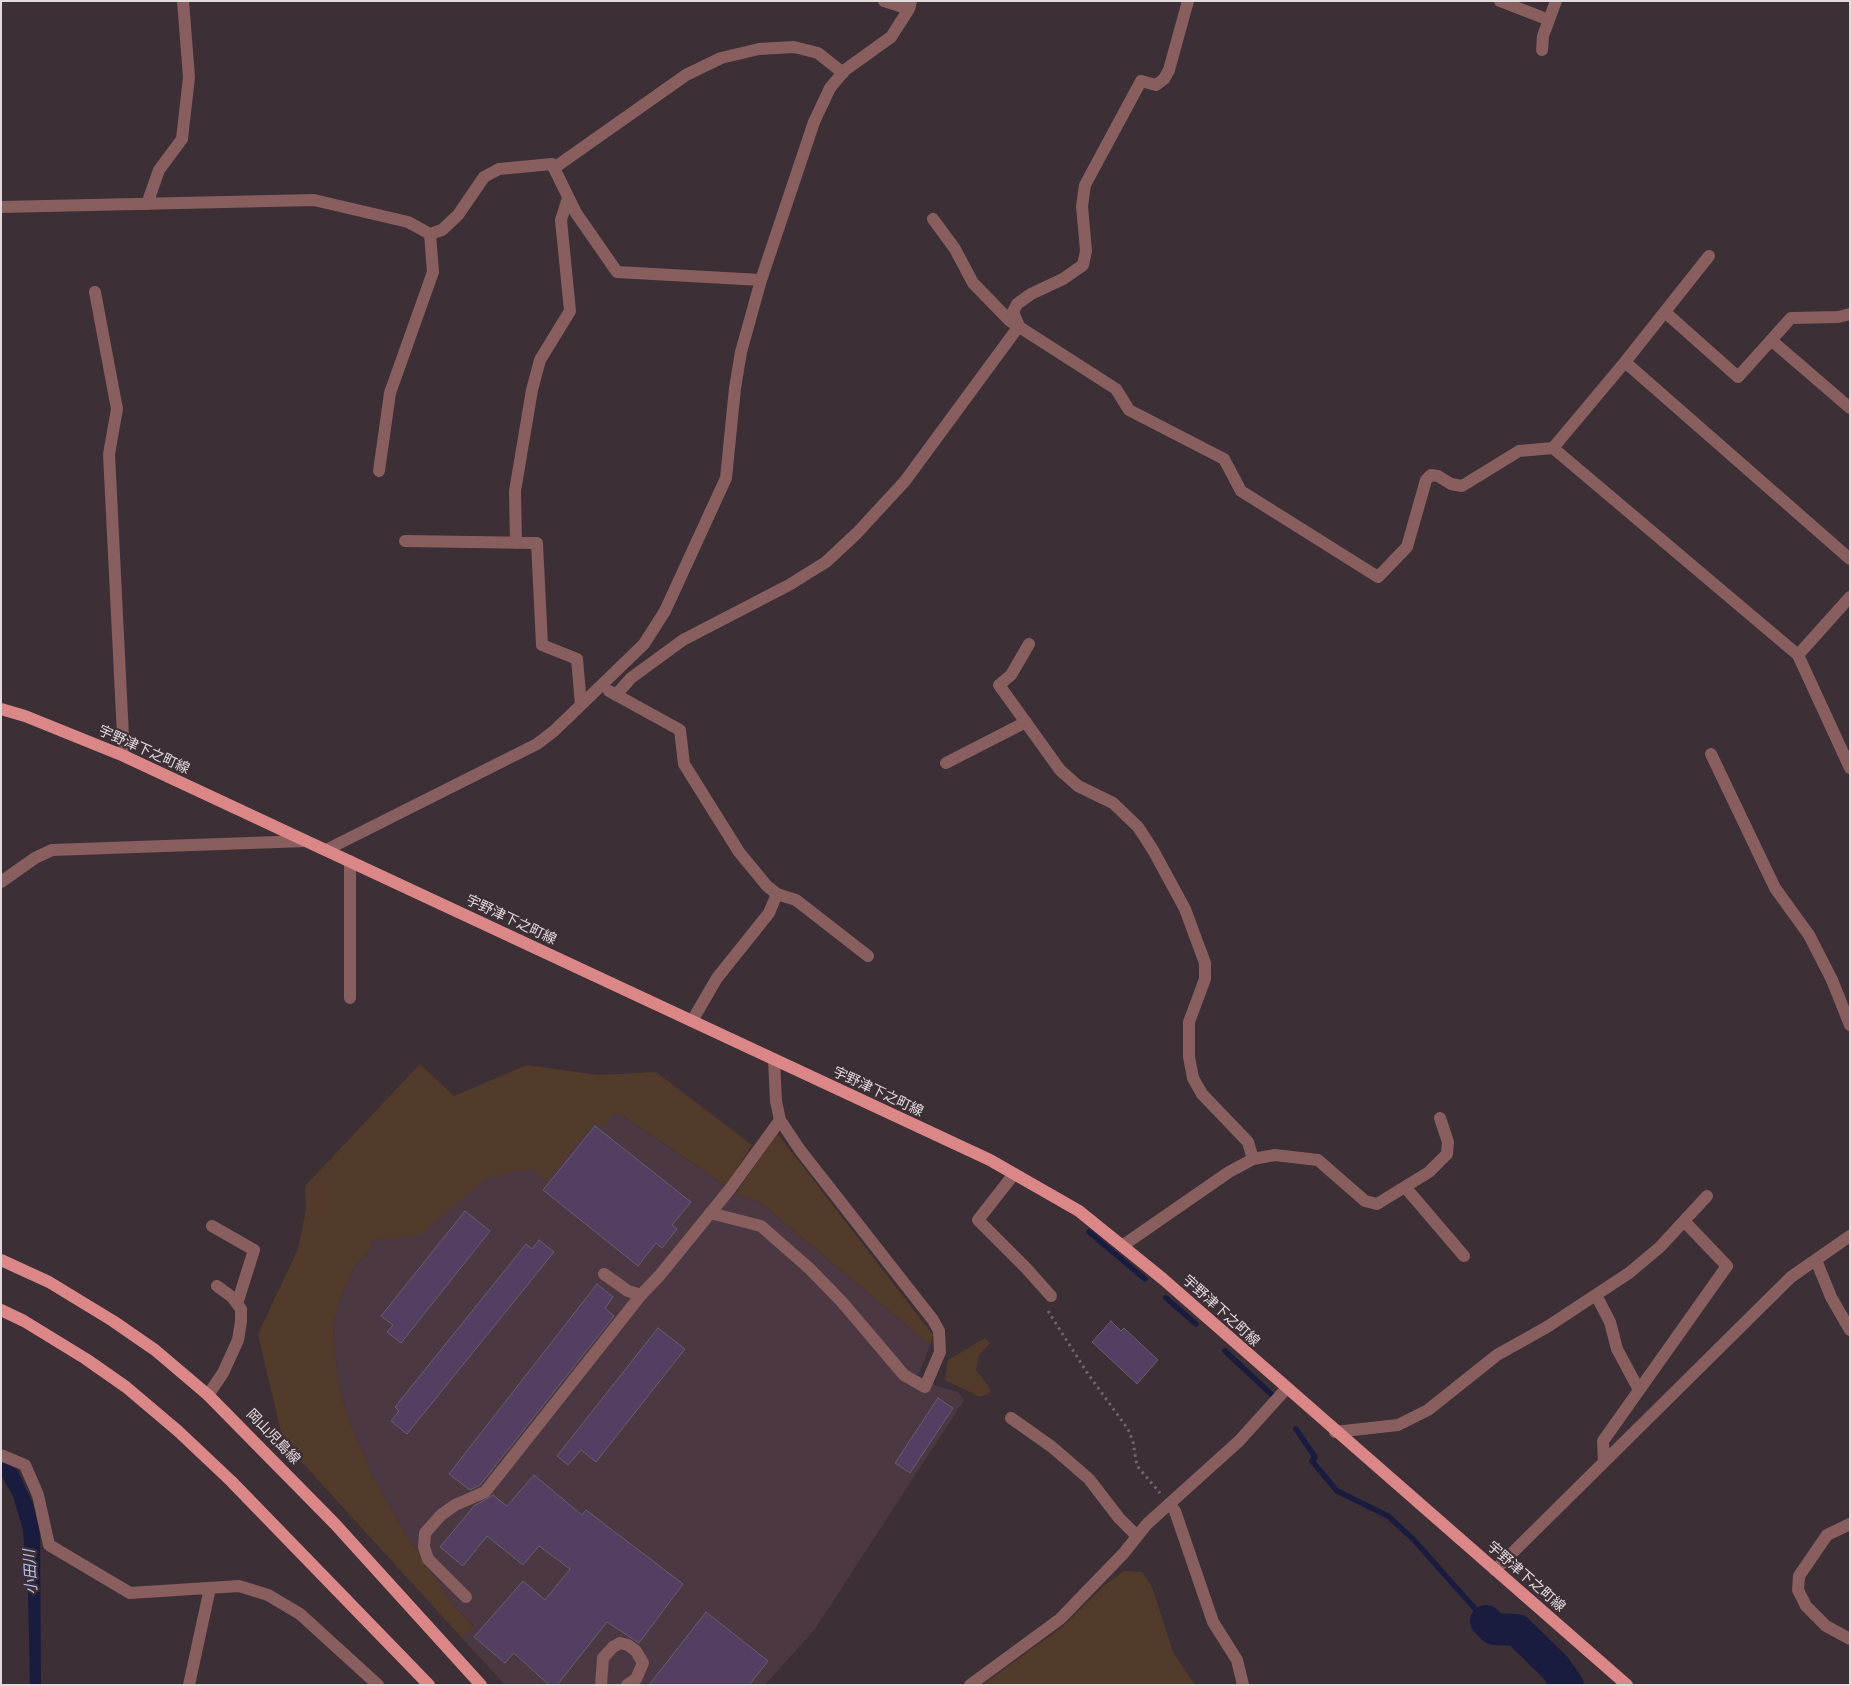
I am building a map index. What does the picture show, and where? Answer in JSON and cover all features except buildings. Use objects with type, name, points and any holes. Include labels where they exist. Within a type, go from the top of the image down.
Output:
[{"type":"main road","name":"宇野津下之町線","points":[[1,709],[25,716],[124,756],[350,861],[990,1160],[1079,1211],[1122,1246],[1627,1685]]},
{"type":"main road","name":"岡山児島線","points":[[1,1260],[49,1282],[113,1321],[155,1350],[208,1394],[335,1524],[481,1685]]},
{"type":"main road","points":[[1,1310],[24,1320],[86,1359],[126,1387],[178,1430],[231,1481],[429,1685]]},
{"type":"street","points":[[147,204],[159,170],[182,139],[189,77],[183,1]]},
{"type":"street","points":[[326,850],[537,744],[554,731],[644,644],[665,611],[726,478],[735,388],[741,352],[761,280],[814,122],[830,88],[843,73],[891,37],[910,5],[884,1]]},
{"type":"street","points":[[1019,326],[1014,312],[1017,304],[1030,294],[1063,279],[1083,265],[1086,251],[1082,206],[1085,185],[1141,81],[1156,84],[1164,80],[1170,70],[1188,1]]},
{"type":"street","points":[[1500,1],[1549,20]]},
{"type":"street","points":[[1542,50],[1544,36],[1556,1]]},
{"type":"street","points":[[554,168],[686,75],[721,58],[759,48],[794,47],[818,54],[843,73]]},
{"type":"street","points":[[1,207],[314,200],[408,222],[430,234],[442,230],[458,215],[484,177],[498,169],[552,164],[576,213],[617,272],[761,280]]},
{"type":"street","points":[[516,543],[515,491],[532,390],[540,360],[570,311],[561,220],[568,198]]},
{"type":"street","points":[[933,219],[955,249],[981,294],[1019,326],[1116,389],[1129,410],[1224,459],[1241,491],[1378,577],[1407,548],[1426,480],[1431,475],[1451,484],[1462,486],[1476,480],[1519,451],[1552,448],[1666,313],[1709,256]]},
{"type":"street","points":[[379,471],[390,393],[433,272],[430,234]]},
{"type":"street","points":[[95,292],[118,409],[109,454],[124,756]]},
{"type":"street","points":[[1666,313],[1738,376],[1792,318],[1838,317],[1850,314]]},
{"type":"street","points":[[616,695],[631,678],[683,640],[789,585],[826,562],[857,534],[906,481],[1019,326]]},
{"type":"street","points":[[1771,340],[1850,408]]},
{"type":"street","points":[[1625,362],[1850,560]]},
{"type":"street","points":[[1552,448],[1798,655],[1850,768]]},
{"type":"street","points":[[405,541],[537,543],[542,645],[577,659],[581,705]]},
{"type":"street","points":[[1798,655],[1850,597]]},
{"type":"street","points":[[1029,644],[1011,675],[999,685],[1060,770],[1078,786],[1113,803],[1138,827],[1153,850],[1185,909],[1205,963],[1205,979],[1189,1022],[1189,1057],[1193,1078],[1202,1094],[1248,1142],[1253,1160]]},
{"type":"street","points":[[600,686],[680,730],[684,764],[739,852],[767,886],[777,894],[796,900],[868,956]]},
{"type":"street","points":[[946,764],[1026,722]]},
{"type":"street","points":[[1711,754],[1775,888],[1809,935],[1832,980],[1850,1025]]},
{"type":"street","points":[[1,882],[35,858],[52,850],[306,841]]},
{"type":"street","points":[[350,861],[350,998]]},
{"type":"street","points":[[692,1021],[716,978],[769,913],[777,894]]},
{"type":"street","points":[[710,1213],[760,1226],[810,1269],[842,1302],[904,1374],[925,1387],[940,1352],[939,1331],[933,1320],[835,1196],[780,1120],[776,1101],[774,1060]]},
{"type":"street","points":[[1122,1246],[1229,1172],[1253,1160],[1276,1155],[1318,1160],[1365,1201],[1377,1204],[1430,1172],[1447,1154],[1448,1142],[1440,1118]]},
{"type":"street","points":[[466,1597],[428,1559],[424,1547],[425,1533],[441,1515],[455,1505],[485,1492],[641,1295],[660,1275],[730,1190],[780,1120]]},
{"type":"street","points":[[1014,1174],[978,1220],[1047,1291]]},
{"type":"street","points":[[1405,1187],[1464,1256]]},
{"type":"street","points":[[1335,1432],[1398,1425],[1428,1410],[1497,1355],[1547,1327],[1629,1273],[1660,1247],[1707,1196]]},
{"type":"street","points":[[1604,1462],[1603,1441],[1727,1266],[1684,1221]]},
{"type":"street","points":[[212,1226],[254,1250],[238,1304]]},
{"type":"street","points":[[1495,1570],[1792,1277],[1850,1236]]},
{"type":"street","points":[[1816,1260],[1831,1297],[1850,1330]]},
{"type":"street","points":[[604,1274],[628,1291],[641,1295]]},
{"type":"street","points":[[208,1394],[223,1373],[238,1340],[241,1309],[232,1297],[217,1286]]},
{"type":"street","points":[[1596,1295],[1610,1322],[1617,1349],[1639,1390]]},
{"type":"street","points":[[970,1685],[1060,1619],[1147,1524],[1239,1441],[1286,1389]]},
{"type":"street","points":[[1011,1418],[1052,1447],[1089,1479],[1119,1518],[1138,1536]]},
{"type":"street","points":[[1,1455],[26,1465],[38,1495],[49,1545],[130,1593],[239,1586],[268,1595],[300,1614],[378,1685]]},
{"type":"street","points":[[1170,1504],[1175,1511],[1213,1622],[1237,1660],[1243,1685]]},
{"type":"street","points":[[1850,1524],[1827,1535],[1799,1576],[1798,1590],[1806,1606],[1826,1626],[1850,1639]]},
{"type":"street","points":[[189,1685],[210,1588]]},
{"type":"street","points":[[601,1685],[602,1658],[613,1647],[620,1644],[628,1645],[636,1651],[643,1663],[636,1679],[628,1685]]},
{"type":"path","points":[[1047,1291],[1038,1294],[1040,1299],[1088,1374],[1128,1429],[1133,1442],[1137,1466],[1170,1504]]},
{"type":"shaded area","points":[[420,1064],[454,1096],[527,1065],[598,1075],[656,1072],[752,1145],[726,1186],[622,1115],[613,1114],[602,1128],[594,1123],[546,1181],[530,1168],[487,1178],[418,1236],[372,1240],[370,1251],[354,1268],[340,1298],[333,1327],[338,1381],[347,1415],[373,1477],[408,1538],[454,1606],[474,1627],[462,1638],[278,1436],[281,1432],[258,1334],[298,1249],[306,1210],[305,1186]]},
{"type":"shaded area","points":[[613,1114],[622,1115],[736,1193],[761,1203],[930,1345],[918,1376],[937,1386],[958,1392],[964,1400],[815,1629],[765,1685],[505,1685],[462,1638],[474,1626],[454,1606],[408,1538],[373,1477],[347,1415],[338,1381],[333,1327],[340,1298],[354,1268],[370,1251],[372,1240],[395,1214]]},
{"type":"shaded area","points":[[777,1133],[933,1335],[930,1345],[761,1203],[736,1193]]},
{"type":"shaded area","points":[[985,1338],[990,1343],[979,1355],[976,1370],[990,1388],[990,1393],[980,1397],[945,1380],[948,1360]]},
{"type":"shaded area","points":[[1124,1571],[1142,1572],[1152,1587],[1173,1652],[1195,1685],[982,1685],[1062,1627],[1105,1585]]},
{"type":"water","name":"小田川","points":[[1,1462],[17,1469],[33,1503],[40,1533],[41,1685],[30,1685],[28,1590],[23,1530],[13,1496],[1,1475]]},
{"type":"waterway","points":[[1089,1232],[1145,1279]]},
{"type":"waterway","points":[[1166,1298],[1196,1324]]},
{"type":"waterway","points":[[1225,1351],[1271,1394]]},
{"type":"waterway","points":[[1296,1429],[1315,1457],[1312,1461],[1337,1491],[1388,1516],[1413,1539],[1486,1621]]},
{"type":"waterway","points":[[1486,1621],[1494,1629],[1517,1630],[1555,1667],[1568,1685]]}]
